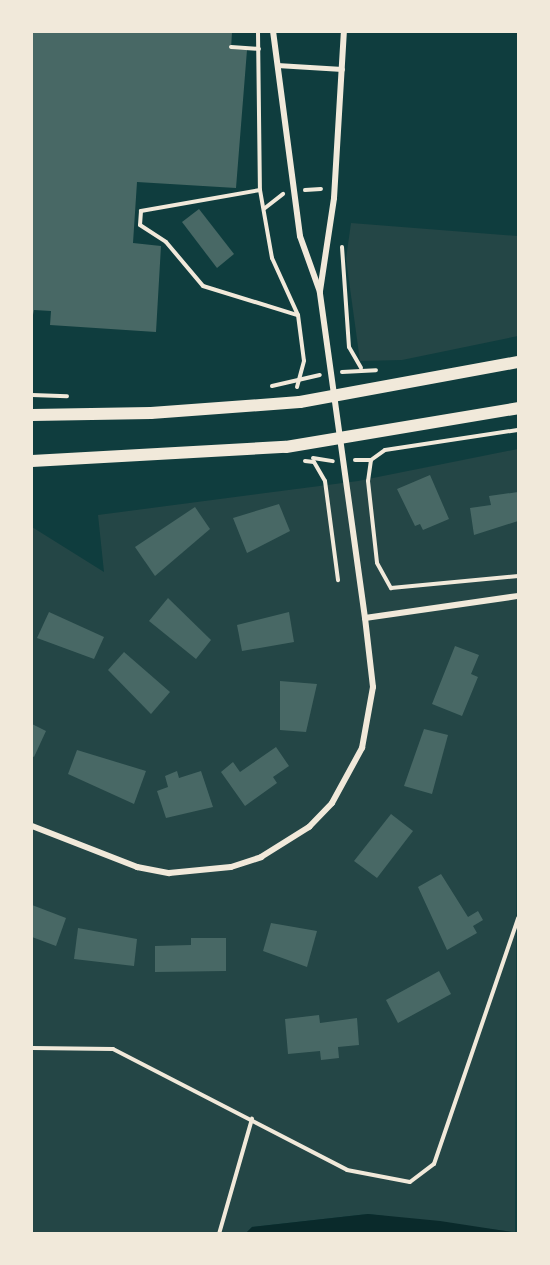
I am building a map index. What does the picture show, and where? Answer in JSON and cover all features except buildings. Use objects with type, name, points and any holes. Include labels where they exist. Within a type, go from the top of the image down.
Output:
[{"type":"main road","points":[[32,415],[150,413],[333,397],[519,362]]},
{"type":"main road","points":[[32,461],[206,455],[339,440],[519,408]]},
{"type":"street","points":[[32,826],[138,867],[170,873],[231,867],[291,840],[332,803],[362,748],[373,687],[365,618],[320,292],[300,236],[273,32]]},
{"type":"street","points":[[320,292],[334,198],[344,32]]},
{"type":"street","points":[[365,618],[519,596]]},
{"type":"lane","points":[[277,65],[342,69]]},
{"type":"path","points":[[258,32],[260,190],[272,258],[298,315],[302,369],[295,378],[267,386]]},
{"type":"path","points":[[231,47],[260,49]]},
{"type":"path","points":[[305,190],[322,189]]},
{"type":"path","points":[[260,190],[141,211],[140,225],[166,242],[203,286],[298,315]]},
{"type":"path","points":[[342,247],[349,347],[361,368]]},
{"type":"path","points":[[32,395],[74,397]]},
{"type":"path","points":[[342,460],[371,460],[385,450],[519,430]]},
{"type":"path","points":[[371,460],[368,481],[377,563],[392,588],[519,576]]},
{"type":"path","points":[[314,462],[325,481],[338,580]]},
{"type":"path","points":[[32,1048],[113,1049],[347,1170],[398,1181],[421,1179],[434,1164],[519,918]]},
{"type":"path","points":[[219,1233],[252,1119]]},
{"type":"shaded area","points":[[351,223],[518,236],[518,336],[402,360],[360,361],[346,259]]},
{"type":"shaded area","points":[[518,449],[515,1232],[368,1214],[252,1227],[246,1233],[32,1233],[32,527],[104,572],[98,515],[358,481]]},
{"type":"shaded area","points":[[368,1214],[440,1221],[518,1233],[246,1233],[252,1227]]}]
